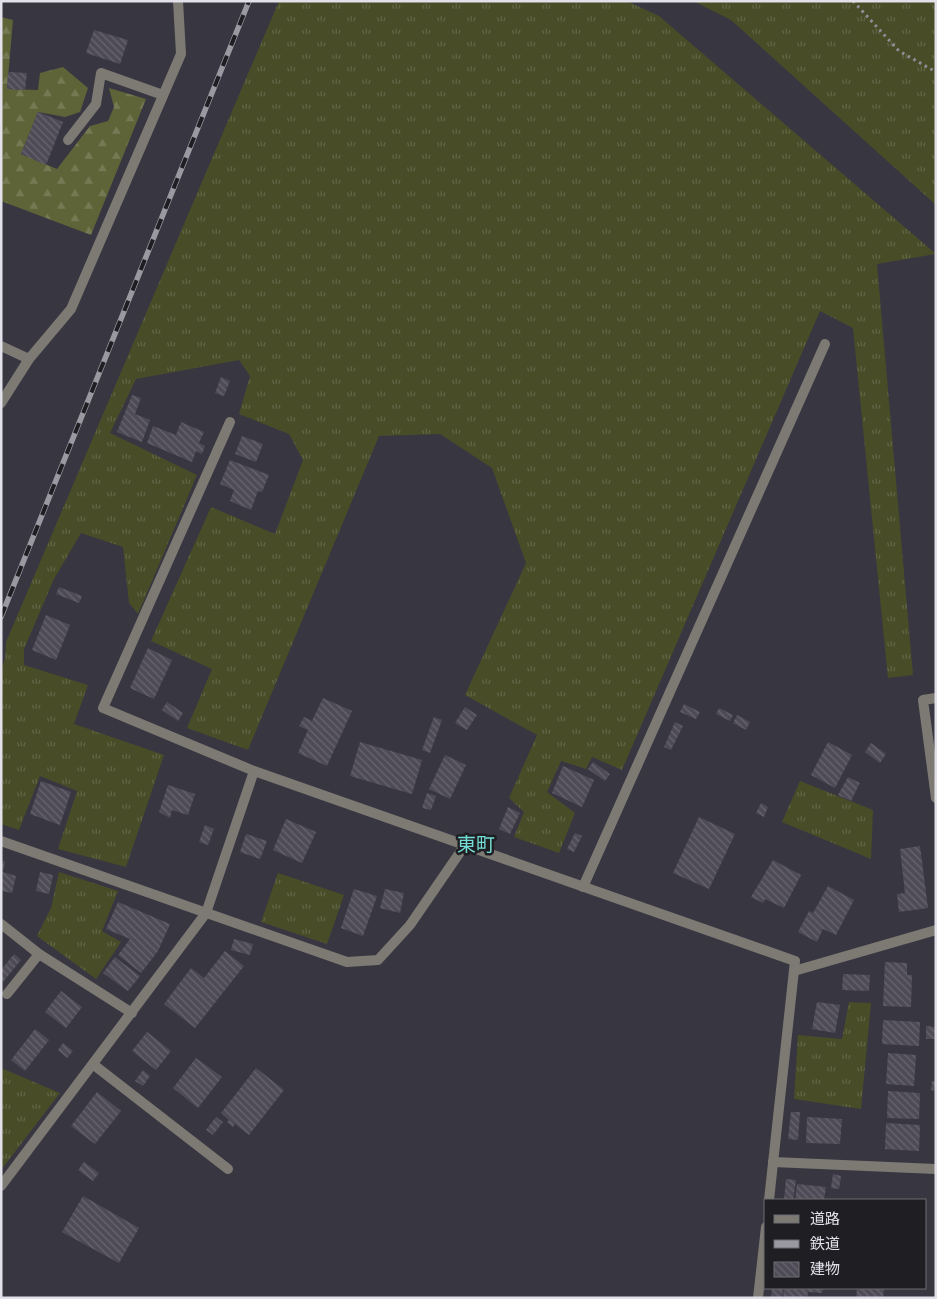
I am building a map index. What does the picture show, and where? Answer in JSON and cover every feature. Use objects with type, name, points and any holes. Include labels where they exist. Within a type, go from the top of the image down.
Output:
[{"type":"street","points":[[1,403],[29,360],[71,310],[181,54],[178,1]]},
{"type":"street","points":[[68,140],[96,104],[101,73],[163,95]]},
{"type":"street","points":[[584,887],[825,344]]},
{"type":"street","points":[[1,346],[29,360]]},
{"type":"street","points":[[230,422],[104,708],[254,771],[795,961],[769,1199]]},
{"type":"street","points":[[936,698],[923,700],[936,798]]},
{"type":"street","points":[[1,1186],[94,1065],[206,912],[254,771]]},
{"type":"street","points":[[1,841],[347,962],[378,960],[410,925],[464,845]]},
{"type":"street","points":[[1,924],[39,954],[132,1013]]},
{"type":"street","points":[[794,971],[936,930]]},
{"type":"street","points":[[7,994],[39,954]]},
{"type":"street","points":[[94,1065],[228,1169]]},
{"type":"street","points":[[773,1162],[936,1169]]},
{"type":"street","points":[[758,1298],[764,1245]]},
{"type":"path","points":[[853,1],[898,51],[936,72]]},
{"type":"green space","points":[[279,1],[627,1],[659,16],[936,254],[877,264],[913,675],[888,678],[853,328],[820,311],[622,770],[592,757],[586,769],[561,761],[547,792],[575,813],[559,853],[514,837],[524,812],[509,798],[537,735],[465,695],[526,563],[492,468],[440,434],[379,436],[248,750],[187,728],[212,669],[151,641],[211,507],[275,534],[303,460],[289,434],[239,414],[250,376],[239,360],[136,379],[110,433],[197,475],[138,614],[129,603],[123,547],[81,533],[54,579],[24,649],[24,665],[88,685],[74,724],[164,755],[126,867],[58,849],[77,791],[40,776],[19,830],[1,824],[1,670],[5,659],[6,642]]},
{"type":"green space","points":[[693,1],[936,1],[936,205],[731,20]]},
{"type":"green space","points":[[1,17],[13,20],[7,89],[38,90],[40,73],[63,67],[88,88],[80,112],[65,117],[38,112],[21,154],[57,169],[90,126],[108,121],[114,107],[109,88],[146,99],[91,235],[1,201]]},
{"type":"green space","points":[[800,781],[873,810],[871,859],[782,822]]},
{"type":"green space","points":[[59,872],[118,891],[102,931],[121,942],[96,979],[37,936],[51,908]]},
{"type":"green space","points":[[278,873],[344,895],[327,944],[261,922]]},
{"type":"green space","points":[[849,1002],[871,1003],[861,1109],[794,1099],[798,1035],[842,1039]]},
{"type":"green space","points":[[1,1068],[60,1093],[1,1170]]},
{"type":"building","points":[[94,30],[128,40],[120,64],[86,53]]},
{"type":"building","points":[[8,72],[27,73],[25,90],[7,89]]},
{"type":"building","points":[[38,112],[63,122],[46,165],[21,154]]},
{"type":"building","points":[[221,377],[230,381],[224,396],[215,393]]},
{"type":"building","points":[[132,395],[141,398],[135,414],[150,420],[142,442],[117,432]]},
{"type":"building","points":[[181,422],[204,432],[199,443],[205,446],[202,454],[196,451],[192,462],[147,443],[153,426],[176,435]]},
{"type":"building","points":[[242,436],[263,444],[256,462],[235,454]]},
{"type":"building","points":[[230,460],[269,475],[262,492],[258,491],[251,510],[230,501],[234,490],[220,484]]},
{"type":"building","points":[[59,587],[82,596],[79,603],[56,594]]},
{"type":"building","points":[[46,615],[70,625],[56,660],[32,650]]},
{"type":"building","points":[[148,648],[172,660],[154,699],[130,688]]},
{"type":"building","points":[[323,698],[352,711],[327,766],[298,753],[308,730],[299,726],[304,717],[312,721]]},
{"type":"building","points":[[167,702],[183,713],[178,721],[162,710]]},
{"type":"building","points":[[684,704],[700,712],[696,719],[680,712]]},
{"type":"building","points":[[465,707],[477,715],[467,730],[455,723]]},
{"type":"building","points":[[719,708],[733,715],[730,721],[716,714]]},
{"type":"building","points":[[737,715],[750,722],[746,730],[733,723]]},
{"type":"building","points":[[434,717],[442,720],[430,753],[422,750]]},
{"type":"building","points":[[675,722],[683,726],[671,750],[664,747]]},
{"type":"building","points":[[360,742],[422,760],[412,794],[350,776]]},
{"type":"building","points":[[828,742],[852,755],[835,788],[811,775]]},
{"type":"building","points":[[871,743],[886,754],[880,763],[865,752]]},
{"type":"building","points":[[445,755],[466,765],[450,799],[429,789]]},
{"type":"building","points":[[593,762],[610,774],[605,781],[588,769]]},
{"type":"building","points":[[563,766],[594,780],[582,807],[552,793]]},
{"type":"building","points":[[848,777],[860,783],[851,801],[838,795]]},
{"type":"building","points":[[41,781],[71,792],[60,825],[30,814]]},
{"type":"building","points":[[168,785],[195,794],[188,815],[172,810],[170,818],[159,812]]},
{"type":"building","points":[[427,793],[436,796],[431,810],[422,808]]},
{"type":"building","points":[[761,803],[768,807],[764,817],[756,813]]},
{"type":"building","points":[[508,807],[520,813],[510,834],[499,829]]},
{"type":"building","points":[[699,817],[735,834],[709,889],[673,873]]},
{"type":"building","points":[[286,819],[316,832],[302,863],[273,850]]},
{"type":"building","points":[[205,825],[214,829],[208,845],[199,842]]},
{"type":"building","points":[[575,833],[582,836],[574,852],[567,849]]},
{"type":"building","points":[[246,834],[267,841],[260,859],[240,852]]},
{"type":"building","points":[[920,846],[928,908],[899,912],[897,894],[905,893],[900,849]]},
{"type":"building","points":[[1,860],[5,862],[3,872],[16,876],[12,893],[1,891]]},
{"type":"building","points":[[773,860],[801,875],[784,908],[765,899],[763,903],[751,897]]},
{"type":"building","points":[[40,872],[53,875],[49,894],[36,891]]},
{"type":"building","points":[[828,886],[854,900],[836,935],[823,929],[817,942],[798,932],[809,911],[813,913]]},
{"type":"building","points":[[354,889],[377,896],[363,936],[341,928]]},
{"type":"building","points":[[385,889],[404,893],[400,913],[380,908]]},
{"type":"building","points":[[118,902],[170,924],[158,951],[141,973],[118,955],[130,939],[106,929]]},
{"type":"building","points":[[234,939],[253,944],[250,955],[231,950]]},
{"type":"building","points":[[225,951],[244,966],[195,1028],[164,1004],[191,968],[204,978]]},
{"type":"building","points":[[14,954],[21,960],[3,982],[1,981],[1,970]]},
{"type":"building","points":[[115,957],[140,976],[128,991],[103,973]]},
{"type":"building","points":[[885,962],[907,963],[907,975],[912,975],[911,1007],[883,1006]]},
{"type":"building","points":[[843,974],[870,975],[869,991],[842,990]]},
{"type":"building","points":[[61,991],[82,1007],[66,1028],[45,1012]]},
{"type":"building","points":[[817,1002],[840,1005],[835,1033],[812,1029]]},
{"type":"building","points":[[883,1020],[920,1022],[919,1046],[882,1044]]},
{"type":"building","points":[[926,1026],[936,1027],[936,1039],[926,1039]]},
{"type":"building","points":[[35,1029],[49,1040],[25,1071],[11,1060]]},
{"type":"building","points":[[147,1032],[171,1051],[156,1070],[132,1051]]},
{"type":"building","points":[[63,1043],[73,1051],[67,1058],[58,1050]]},
{"type":"building","points":[[888,1053],[916,1055],[914,1086],[886,1084]]},
{"type":"building","points":[[196,1058],[222,1077],[198,1108],[173,1088]]},
{"type":"building","points":[[256,1068],[284,1090],[249,1135],[235,1124],[233,1127],[227,1122],[229,1120],[221,1113]]},
{"type":"building","points":[[143,1070],[150,1076],[143,1086],[135,1081]]},
{"type":"building","points":[[932,1081],[936,1081],[936,1091],[931,1090]]},
{"type":"building","points":[[888,1091],[920,1093],[919,1119],[887,1118]]},
{"type":"building","points":[[97,1092],[121,1111],[95,1144],[71,1126]]},
{"type":"building","points":[[791,1112],[800,1112],[798,1140],[788,1139]]},
{"type":"building","points":[[216,1117],[223,1122],[213,1135],[206,1130]]},
{"type":"building","points":[[807,1117],[842,1119],[840,1144],[806,1143]]},
{"type":"building","points":[[886,1123],[920,1125],[919,1151],[885,1149]]},
{"type":"building","points":[[84,1162],[99,1173],[93,1181],[78,1170]]},
{"type":"building","points":[[833,1174],[841,1176],[839,1189],[831,1188]]},
{"type":"building","points":[[786,1179],[796,1180],[793,1199],[784,1199]]},
{"type":"building","points":[[797,1184],[826,1187],[824,1199],[795,1199]]},
{"type":"building","points":[[83,1196],[139,1228],[119,1263],[62,1232]]},
{"type":"building","points":[[772,1289],[783,1289],[782,1298],[771,1298]]},
{"type":"building","points":[[784,1289],[823,1289],[822,1293],[808,1292],[807,1298],[783,1298]]},
{"type":"building","points":[[857,1289],[884,1289],[883,1298],[856,1298]]},
{"type":"railway","points":[[1,617],[249,1]]},
{"type":"district","name":"東町","points":[[476,845]]}]
